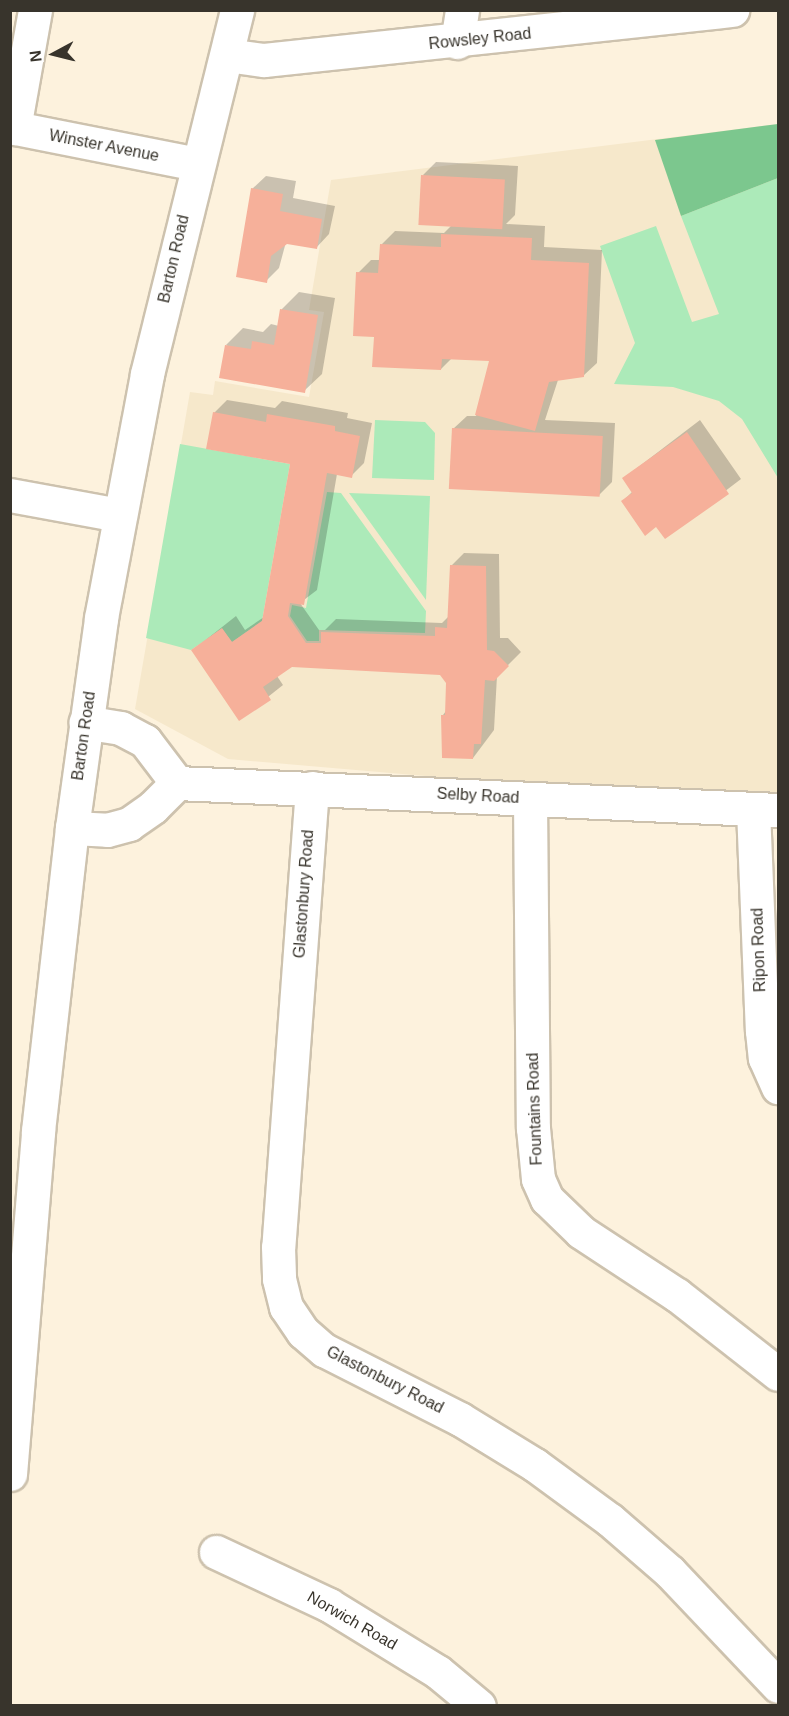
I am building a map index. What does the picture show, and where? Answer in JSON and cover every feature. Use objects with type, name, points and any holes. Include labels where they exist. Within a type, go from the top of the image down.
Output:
[{"type":"street","points":[[12,128],[35,10]]},
{"type":"street","name":"Barton Road","points":[[10,1474],[17,1270],[85,722],[119,515],[197,164],[237,10]]},
{"type":"street","name":"Rowsley Road","points":[[227,55],[264,60],[460,26],[732,10]]},
{"type":"street","name":"Winster Avenue","points":[[12,128],[197,164]]},
{"type":"street","points":[[10,495],[119,515]]},
{"type":"street","points":[[72,828],[107,830],[129,824],[153,807],[177,783],[145,741],[121,728],[85,722]]},
{"type":"street","name":"Selby Road","points":[[177,783],[766,810]]},
{"type":"street","name":"Glastonbury Road","points":[[312,788],[278,1247],[279,1279],[286,1307],[303,1332],[324,1350],[460,1419],[535,1465],[610,1520],[670,1572],[778,1686]]},
{"type":"street","name":"Fountains Road","points":[[530,799],[533,1128],[538,1179],[547,1199],[581,1232],[677,1295],[778,1374]]},
{"type":"street","name":"Ripon Road","points":[[766,810],[762,1031],[765,1058],[778,1087]]},
{"type":"street","name":"Norwich Road","points":[[216,1552],[329,1605],[438,1672],[479,1706]]},
{"type":"shaded area","points":[[778,124],[778,795],[472,780],[228,759],[135,709],[190,392],[213,395],[215,381],[309,397],[324,312],[309,310],[331,180]]},
{"type":"green space","points":[[778,124],[778,178],[681,216],[655,140]]},
{"type":"green space","points":[[778,178],[778,478],[742,419],[719,401],[673,387],[614,384],[635,343],[600,246],[656,226],[692,322],[719,314],[681,216]]},
{"type":"green space","points":[[375,420],[425,422],[435,433],[434,480],[372,478]]},
{"type":"green space","points":[[180,444],[290,464],[262,621],[232,642],[222,629],[191,650],[146,638]]},
{"type":"green space","points":[[327,492],[341,493],[426,611],[425,633],[319,630],[319,641],[307,641],[290,616],[292,605],[306,608]]},
{"type":"green space","points":[[349,493],[430,496],[426,600]]},
{"type":"building","points":[[421,175],[505,179],[502,229],[418,225]]},
{"type":"building","points":[[251,188],[283,194],[280,211],[322,219],[317,249],[287,244],[271,256],[267,283],[236,277]]},
{"type":"building","points":[[441,234],[532,238],[531,260],[589,263],[584,377],[549,382],[535,431],[475,415],[489,361],[442,359],[441,370],[372,367],[374,337],[353,336],[356,272],[378,273],[380,244],[441,247]]},
{"type":"building","points":[[280,309],[318,315],[305,393],[219,378],[225,345],[251,349],[252,341],[274,345]]},
{"type":"building","points":[[213,412],[266,422],[267,414],[335,426],[335,431],[360,436],[352,478],[327,473],[304,605],[290,603],[288,616],[306,643],[321,643],[321,632],[435,636],[435,627],[447,628],[450,565],[486,566],[487,650],[494,651],[509,666],[494,681],[485,680],[481,744],[474,744],[473,759],[442,758],[441,715],[445,715],[446,683],[440,675],[292,667],[263,687],[271,700],[239,721],[191,650],[222,628],[232,642],[262,621],[290,464],[206,449]]},
{"type":"building","points":[[452,428],[603,436],[600,497],[449,489]]},
{"type":"building","points":[[687,432],[729,494],[665,539],[656,527],[645,536],[621,501],[632,493],[622,478]]}]
